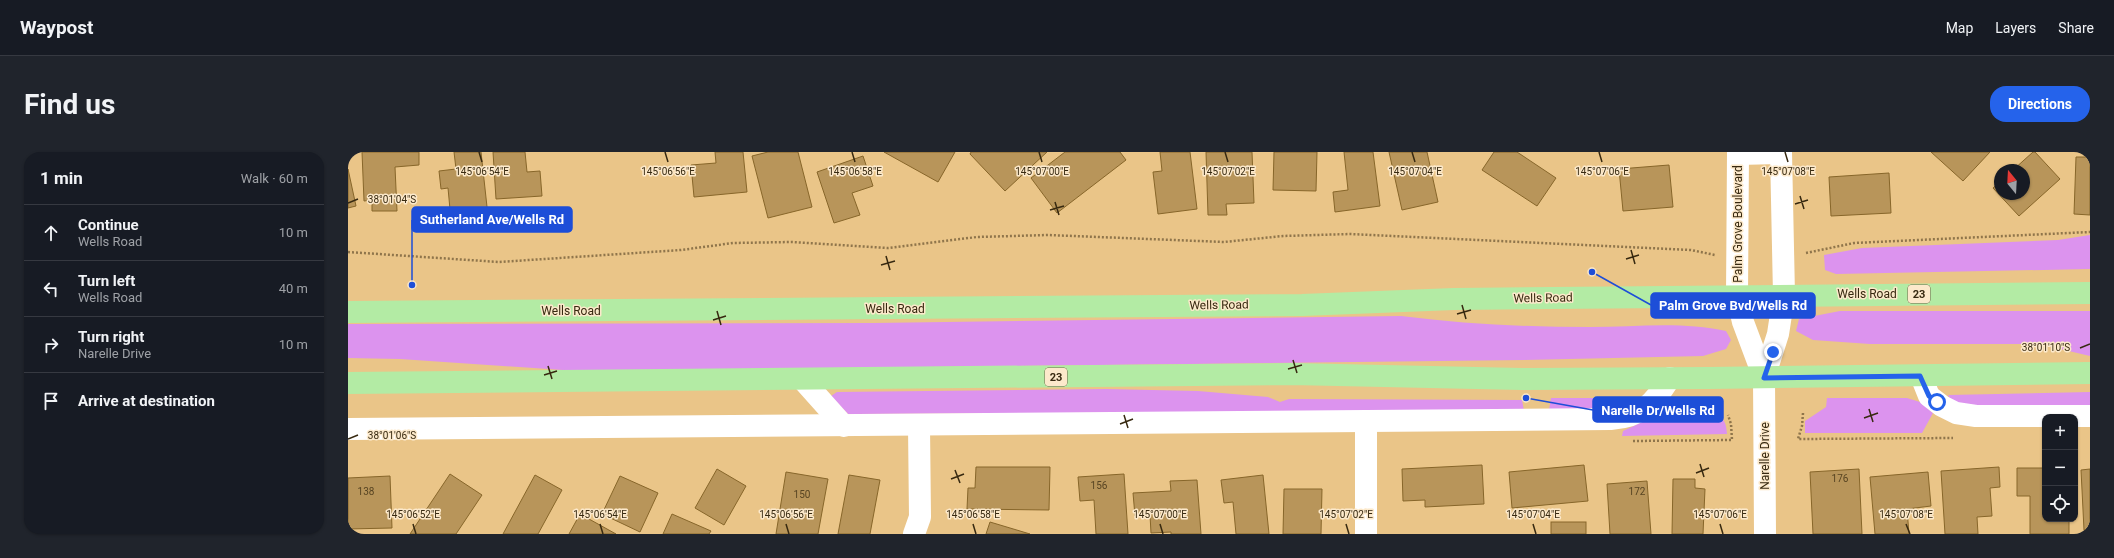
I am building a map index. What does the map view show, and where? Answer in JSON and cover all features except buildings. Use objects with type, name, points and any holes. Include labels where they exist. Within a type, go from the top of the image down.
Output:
[{"type":"main road","name":"Wells Road","points":[[348,312],[1302,305],[1454,299],[2090,293]]},
{"type":"main road","name":"23","points":[[348,383],[1292,374],[1522,379],[1764,378],[2090,372]]},
{"type":"street","points":[[1738,153],[1781,153],[1784,295]]},
{"type":"street","name":"Palm Grove Boulevard","points":[[1737,296],[1738,153]]},
{"type":"street","name":"Narelle Drive","points":[[1765,534],[1764,378],[1778,334],[1784,295]]},
{"type":"street","name":"Narelle Drive","points":[[1737,296],[1743,322],[1764,378]]},
{"type":"street","points":[[1920,376],[1929,396],[1942,406],[1956,413],[1976,416],[2090,416]]},
{"type":"street","points":[[348,429],[919,426],[1623,419],[1638,414],[1658,398],[1670,378]]},
{"type":"street","points":[[802,379],[844,426]]},
{"type":"street","points":[[1366,421],[1366,534]]},
{"type":"street","points":[[914,534],[920,517],[919,426]]},
{"type":"path","points":[[1783,256],[1854,243],[2090,232]]},
{"type":"path","points":[[348,252],[499,262],[681,250],[734,244],[792,242],[888,248],[993,237],[1048,235],[1224,242],[1284,236],[1350,234],[1691,250],[1712,254],[1737,256]]},
{"type":"path","points":[[1803,413],[1802,426],[1798,439],[1957,438]]},
{"type":"path","points":[[1728,415],[1731,424],[1732,440]]},
{"type":"shaded area","points":[[2090,235],[2090,269],[1836,274],[1825,270],[1824,255],[1862,248],[2058,240]]},
{"type":"shaded area","points":[[1840,311],[2090,311],[2090,356],[2039,344],[1870,344],[1813,340],[1796,331],[1799,319]]},
{"type":"shaded area","points":[[1401,316],[1519,326],[1693,326],[1726,331],[1731,340],[1726,349],[1703,356],[1524,360],[578,371],[400,359],[348,358],[348,324],[874,323]]},
{"type":"shaded area","points":[[1106,389],[1198,391],[1268,397],[1280,402],[1289,399],[1522,400],[1524,411],[848,414],[831,396],[837,392]]},
{"type":"shaded area","points":[[2090,392],[2090,405],[1974,407],[1953,404],[1948,395]]},
{"type":"shaded area","points":[[1551,398],[1635,398],[1636,403],[1623,407],[1549,410]]},
{"type":"shaded area","points":[[1827,398],[1907,398],[1920,402],[1933,413],[1922,433],[1805,433],[1805,421],[1826,407]]},
{"type":"shaded area","points":[[1683,402],[1710,403],[1709,410],[1717,414],[1724,421],[1727,434],[1622,436],[1623,431],[1667,408]]},
{"type":"place","name":"Palm Grove Bvd/Wells Rd","points":[[1592,272]]},
{"type":"place","name":"Sutherland Ave/Wells Rd","points":[[412,285]]},
{"type":"place","name":"Narelle Dr/Wells Rd","points":[[1526,398]]},
{"type":"route","points":[[1773,352],[1764,378],[1920,376],[1929,396],[1937,402]]}]
